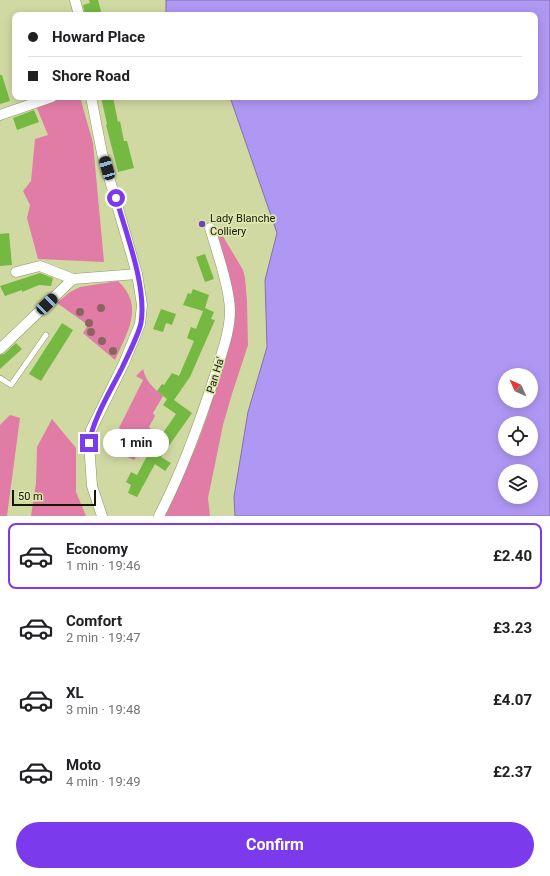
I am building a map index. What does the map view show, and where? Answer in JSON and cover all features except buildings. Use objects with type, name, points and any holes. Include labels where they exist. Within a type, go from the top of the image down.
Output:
[{"type":"street","points":[[74,0],[79,12]]},
{"type":"street","points":[[0,114],[43,100]]},
{"type":"street","points":[[92,100],[102,153],[137,274],[142,305],[140,324],[124,363],[92,430],[89,443],[92,486],[102,516]]},
{"type":"street","name":"Pan Ha'","points":[[159,516],[189,450],[206,404],[229,328],[229,297],[210,228]]},
{"type":"street","points":[[16,272],[40,266],[73,278],[137,274]]},
{"type":"street","points":[[0,349],[73,278]]},
{"type":"lane","points":[[0,378],[11,385],[46,335]]},
{"type":"shaded area","points":[[166,0],[550,0],[550,516],[235,516],[234,497],[248,412],[267,347],[265,280],[277,233],[231,100],[538,100],[538,12],[166,12]]},
{"type":"shaded area","points":[[54,100],[81,100],[93,143],[104,262],[38,259],[27,218],[30,205],[23,191],[31,181],[35,139],[48,135],[36,106]]},
{"type":"shaded area","points":[[218,228],[243,270],[247,301],[248,345],[223,425],[208,498],[210,516],[165,516],[197,444],[208,414],[233,330],[235,312],[234,299],[230,278],[215,230]]},
{"type":"shaded area","points":[[118,281],[126,290],[131,300],[132,310],[128,330],[115,360],[83,333],[88,325],[57,303],[70,292],[80,287]]},
{"type":"shaded area","points":[[143,369],[150,384],[163,396],[153,413],[155,416],[149,427],[154,432],[134,460],[115,452],[126,432],[119,428],[143,380],[136,376]]},
{"type":"shaded area","points":[[10,415],[20,418],[7,516],[0,516],[0,425]]},
{"type":"shaded area","points":[[52,419],[76,448],[76,492],[86,516],[31,516],[36,483],[37,447]]},
{"type":"place","name":"Lady Blanche Colliery","points":[[202,224]]},
{"type":"route","points":[[89,443],[92,430],[124,363],[140,324],[142,305],[137,274],[116,198]]}]
